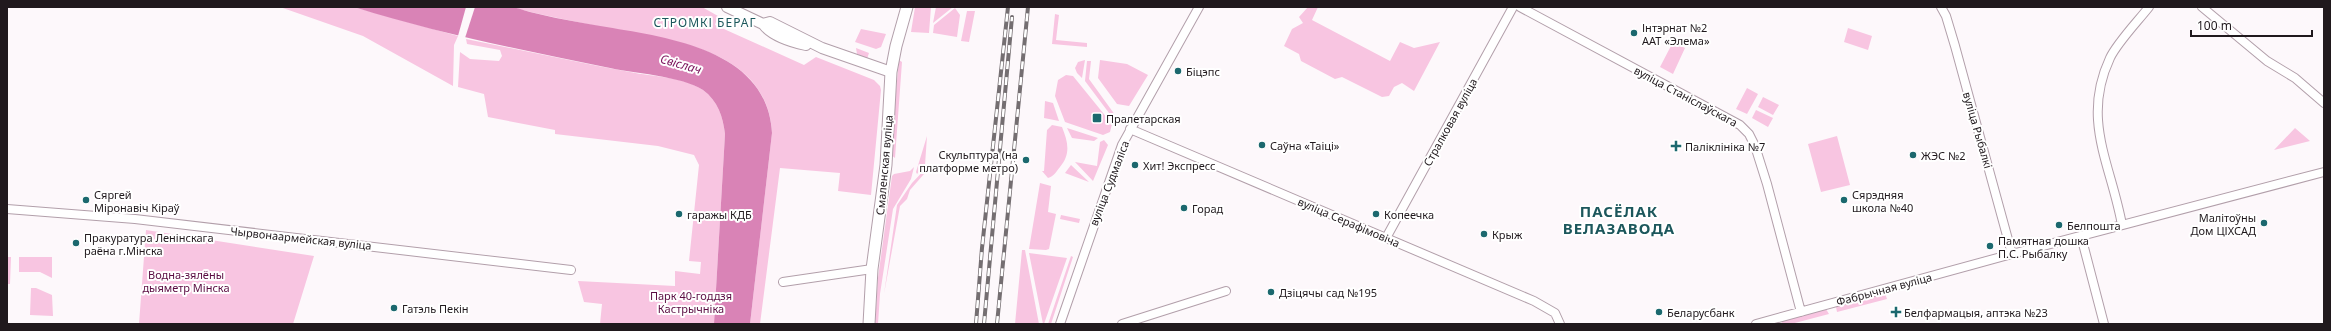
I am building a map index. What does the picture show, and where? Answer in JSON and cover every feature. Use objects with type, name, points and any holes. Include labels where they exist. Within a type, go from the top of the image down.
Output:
[{"type":"main road","name":"Смаленская вуліца","points":[[869,324],[872,269],[886,165],[891,72],[896,46],[907,7]]},
{"type":"street","points":[[727,7],[767,23],[768,30],[783,38],[800,44],[822,48],[891,72]]},
{"type":"street","name":"вуліца Судмаліса","points":[[1060,324],[1102,199],[1122,145],[1199,7]]},
{"type":"street","name":"Стралковая вуліца","points":[[1386,238],[1513,7]]},
{"type":"street","name":"вуліца Станіслаўскага","points":[[1520,7],[1734,122],[1749,134],[1767,184],[1801,312]]},
{"type":"street","name":"вуліца Рыбалкі","points":[[1941,7],[1946,16],[1953,38],[2012,254]]},
{"type":"street","points":[[2122,225],[2096,120],[2097,95],[2110,57],[2149,7]]},
{"type":"street","points":[[2202,7],[2267,61],[2294,78],[2324,103]]},
{"type":"street","name":"вуліца Серафімовіча","points":[[1130,129],[1548,308],[1555,313],[1560,324]]},
{"type":"street","name":"Фабрычная вуліца","points":[[1756,324],[2012,254],[2324,172]]},
{"type":"street","name":"Чырвонаармейская вуліца","points":[[7,209],[129,218],[572,270]]},
{"type":"street","points":[[2081,236],[2104,324]]},
{"type":"street","points":[[783,282],[872,269]]},
{"type":"street","points":[[1122,324],[1226,291]]},
{"type":"green space","points":[[280,7],[354,7],[458,36],[454,45],[453,86],[363,36]]},
{"type":"green space","points":[[511,7],[702,7],[718,16],[715,25],[804,65],[816,57],[874,80],[880,86],[881,90],[871,195],[838,191],[840,173],[780,168],[760,324],[750,324],[772,133],[767,105],[754,84],[736,67],[714,54],[689,45],[663,38],[561,19]]},
{"type":"green space","points":[[915,7],[931,7],[929,33],[911,32]]},
{"type":"green space","points":[[936,7],[953,7],[933,23]]},
{"type":"green space","points":[[1308,7],[1318,7],[1312,20],[1390,61],[1400,42],[1414,48],[1440,42],[1414,91],[1402,83],[1394,87],[1389,96],[1382,97],[1342,77],[1335,79],[1301,61],[1299,54],[1284,46],[1292,29],[1303,23],[1299,17]]},
{"type":"green space","points":[[955,8],[960,15],[957,37],[933,33],[934,25]]},
{"type":"green space","points":[[967,11],[975,11],[969,42],[961,41]]},
{"type":"green space","points":[[1055,14],[1059,15],[1056,40],[1087,43],[1087,47],[1052,44]]},
{"type":"green space","points":[[1848,28],[1872,36],[1868,50],[1844,42]]},
{"type":"green space","points":[[861,29],[886,34],[881,47],[876,49],[855,42]]},
{"type":"green space","name":"Парк 40-годдзя Кастрычніка","points":[[466,39],[639,74],[677,79],[695,85],[708,94],[719,110],[725,134],[714,324],[600,324],[602,304],[584,302],[578,281],[675,286],[675,271],[700,274],[701,262],[689,261],[699,165],[694,155],[658,146],[555,134],[555,130],[488,117],[484,94],[458,87],[460,52],[470,59],[499,61],[502,56],[500,50],[467,44]]},
{"type":"green space","points":[[1673,42],[1685,48],[1673,74],[1660,67]]},
{"type":"green space","points":[[856,48],[869,53],[867,59],[857,54]]},
{"type":"green space","points":[[899,60],[902,62],[895,158],[890,154]]},
{"type":"green space","points":[[1085,60],[1082,78],[1077,73],[1075,68],[1078,62]]},
{"type":"green space","points":[[1100,60],[1127,64],[1148,75],[1129,106],[1117,104],[1098,78]]},
{"type":"green space","points":[[1087,61],[1091,61],[1089,79],[1118,119],[1115,121],[1085,81]]},
{"type":"green space","points":[[1066,75],[1073,76],[1112,124],[1110,132],[1103,135],[1065,122],[1055,96],[1058,80]]},
{"type":"green space","points":[[1747,88],[1758,94],[1747,114],[1736,109]]},
{"type":"green space","points":[[1763,97],[1779,105],[1773,115],[1758,107]]},
{"type":"green space","points":[[1045,101],[1053,103],[1059,121],[1044,118]]},
{"type":"green space","points":[[1756,110],[1773,118],[1768,127],[1752,118]]},
{"type":"green space","points":[[1052,125],[1062,127],[1067,143],[1067,153],[1060,167],[1048,178],[1042,171],[1044,171],[1047,130]]},
{"type":"green space","points":[[1067,128],[1098,138],[1094,141],[1072,138]]},
{"type":"green space","points":[[2295,128],[2310,141],[2274,150]]},
{"type":"green space","points":[[927,136],[925,165],[917,174],[916,172]]},
{"type":"green space","points":[[1837,136],[1850,185],[1821,192],[1808,144]]},
{"type":"green space","points":[[1104,140],[1108,145],[1093,181],[1075,162],[1097,166],[1100,142]]},
{"type":"green space","points":[[929,165],[931,166],[910,190],[907,199],[900,206],[884,294],[897,205],[912,183]]},
{"type":"green space","points":[[1071,165],[1089,182],[1065,173]]},
{"type":"green space","points":[[914,167],[911,179],[893,209],[880,294],[878,324],[875,324],[878,278],[892,176],[894,174],[910,171]]},
{"type":"green space","points":[[1040,183],[1051,186],[1048,212],[1056,214],[1049,249],[1046,250],[1029,249]]},
{"type":"green space","points":[[1061,215],[1080,219],[1079,223],[1060,219]]},
{"type":"green space","name":"Водна-зялёны дыяметр Мінска","points":[[146,230],[314,256],[293,324],[139,324]]},
{"type":"green space","points":[[1022,250],[1025,250],[1039,324],[1015,324]]},
{"type":"green space","points":[[1029,253],[1067,258],[1044,324],[1043,324]]},
{"type":"green space","points":[[1071,256],[1073,257],[1051,324],[1048,324]]},
{"type":"green space","points":[[7,257],[11,257],[10,284],[7,284]]},
{"type":"green space","points":[[19,257],[52,257],[52,278],[40,272],[19,272]]},
{"type":"green space","points":[[31,288],[36,288],[52,295],[53,316],[30,315]]},
{"type":"green space","points":[[1885,293],[1887,299],[1837,312],[1836,307],[1829,308]]},
{"type":"green space","points":[[1826,309],[1829,314],[1791,324],[1781,324],[1783,321]]},
{"type":"water","name":"Свіслач","points":[[490,6],[514,8],[563,19],[641,33],[701,49],[728,62],[750,79],[765,103],[772,133],[750,324],[714,324],[725,134],[719,110],[708,94],[694,85],[670,78],[605,67],[479,40],[416,25],[354,7]]},
{"type":"pier","points":[[466,7],[475,7],[465,38],[458,36]]},
{"type":"railway","points":[[976,324],[982,248],[1008,7]]},
{"type":"railway","points":[[997,324],[1028,7]]},
{"type":"railway","points":[[984,324],[1012,17]]},
{"type":"place","name":"Інтэрнат №2 ААТ «Элема»","points":[[1634,33]]},
{"type":"place","name":"Біцэпс","points":[[1178,71]]},
{"type":"place","name":"Пралетарская","points":[[1097,118]]},
{"type":"place","name":"Саўна «Таіці»","points":[[1262,145]]},
{"type":"place","name":"Паліклініка №7","points":[[1676,146]]},
{"type":"place","name":"ЖЭС №2","points":[[1913,155]]},
{"type":"place","name":"Скульптура (на платформе метро)","points":[[1026,160]]},
{"type":"place","name":"Хит! Экспресс","points":[[1135,165]]},
{"type":"place","name":"Сяргей Міронавіч Кіраў","points":[[86,200]]},
{"type":"place","name":"Сярэдняя школа №40","points":[[1844,200]]},
{"type":"place","name":"Горад","points":[[1184,208]]},
{"type":"place","name":"гаражы КДБ","points":[[679,214]]},
{"type":"place","name":"Копеечка","points":[[1376,214]]},
{"type":"place","name":"Малітоўны Дом ЦІХСАД","points":[[2264,223]]},
{"type":"place","name":"Белпошта","points":[[2059,225]]},
{"type":"place","name":"Крыж","points":[[1484,234]]},
{"type":"place","name":"Пракуратура Ленінскага раёна г.Мінска","points":[[76,243]]},
{"type":"place","name":"Памятная дошка П.С. Рыбалку","points":[[1990,246]]},
{"type":"place","name":"Дзіцячы сад №195","points":[[1271,292]]},
{"type":"place","name":"Гатэль Пекін","points":[[394,308]]},
{"type":"place","name":"Беларусбанк","points":[[1659,312]]},
{"type":"place","name":"Белфармацыя, аптэка №23","points":[[1896,312]]},
{"type":"district","name":"СТРОМКІ БЕРАГ","points":[[705,22]]},
{"type":"district","name":"ПАСЁЛАК ВЕЛАЗАВОДА","points":[[1619,220]]}]
